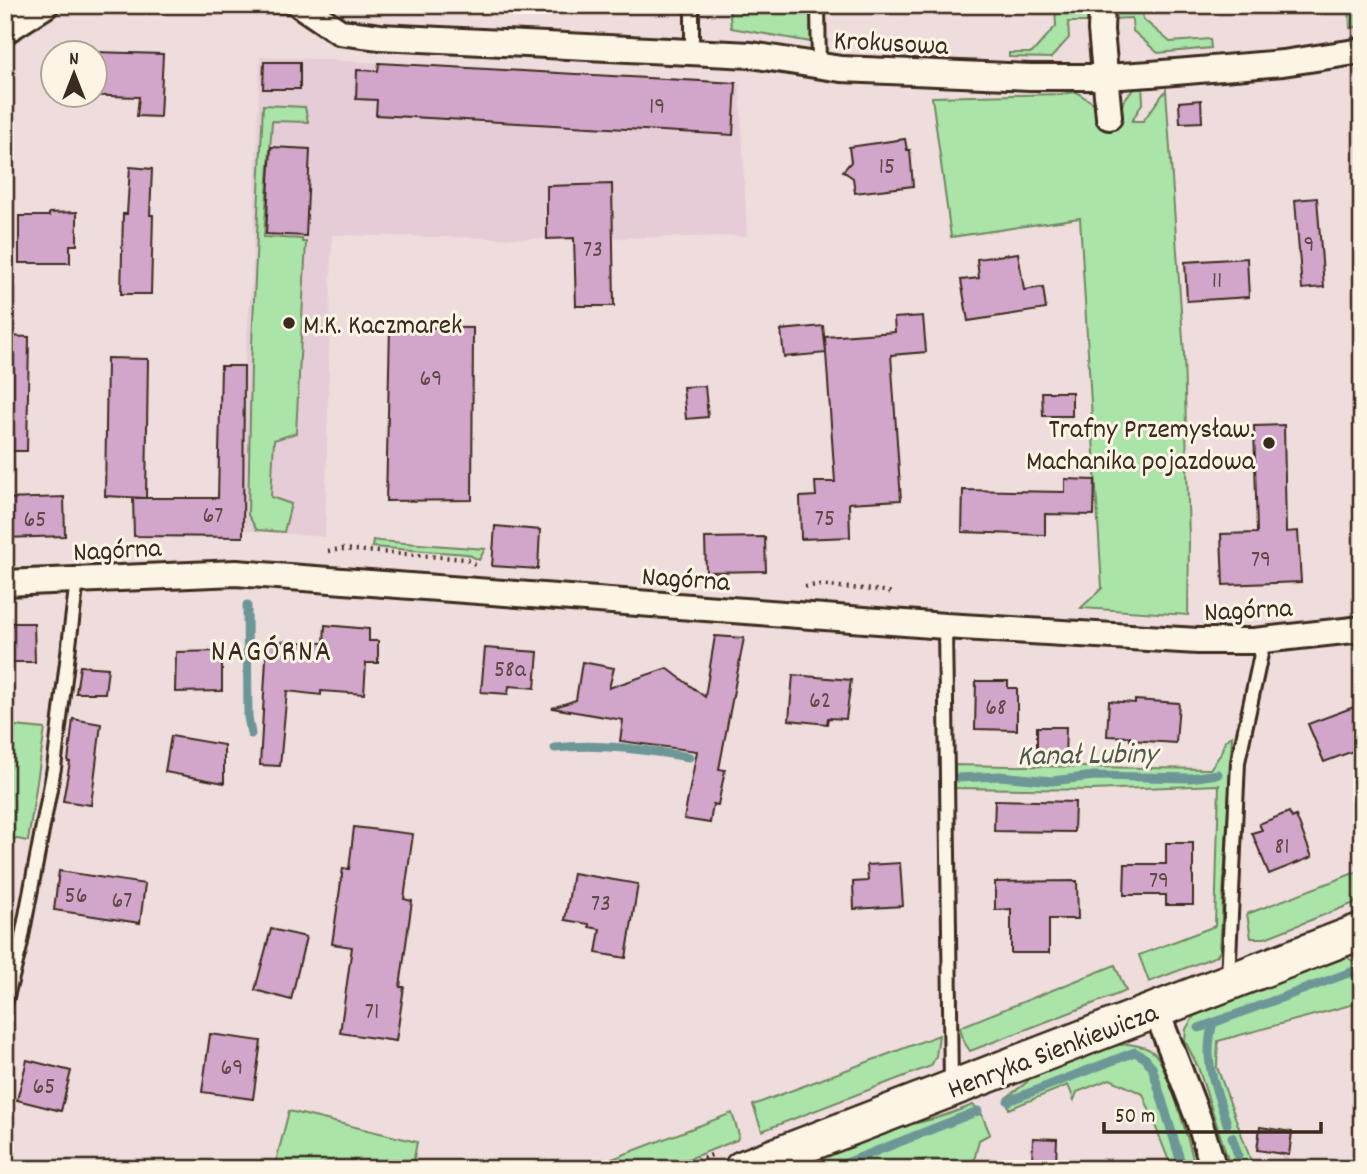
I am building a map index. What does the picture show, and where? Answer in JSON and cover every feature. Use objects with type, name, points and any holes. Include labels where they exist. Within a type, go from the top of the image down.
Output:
[{"type":"street","points":[[5,31],[46,5]]},
{"type":"street","points":[[1102,5],[1101,30],[1109,117]]},
{"type":"street","name":"Krokusowa","points":[[300,6],[340,32],[380,37],[751,55],[819,67],[1030,77],[1106,77],[1283,63],[1362,51]]},
{"type":"street","name":"Nagórna","points":[[5,583],[204,574],[265,575],[945,626],[1198,641],[1264,640],[1362,629]]},
{"type":"street","name":"Henryka Sienkiewicza","points":[[742,1169],[1362,931]]},
{"type":"street","points":[[1156,1010],[1198,1118],[1214,1169]]},
{"type":"lane","points":[[249,5],[300,6]]},
{"type":"lane","points":[[692,5],[692,52]]},
{"type":"lane","points":[[818,5],[819,67]]},
{"type":"lane","points":[[5,1004],[20,947],[54,768],[77,580]]},
{"type":"lane","points":[[945,626],[951,1088]]},
{"type":"lane","points":[[1228,982],[1238,762],[1264,640]]},
{"type":"shaded area","name":"M.K. Kaczmarek","points":[[260,56],[740,84],[747,236],[547,239],[332,235],[325,537],[243,530],[244,366],[252,279]]},
{"type":"green space","points":[[729,5],[810,5],[811,42],[731,28]]},
{"type":"green space","points":[[1055,5],[1095,5],[1093,22],[1068,22],[1069,38],[1051,58],[1009,57],[1009,53],[1032,53],[1056,26]]},
{"type":"green space","points":[[1115,5],[1141,5],[1143,19],[1170,42],[1210,39],[1211,48],[1158,53],[1133,31],[1132,18],[1110,19]]},
{"type":"green space","points":[[1349,5],[1362,5],[1362,26],[1350,28]]},
{"type":"green space","points":[[1142,83],[1143,102],[1132,121],[1143,121],[1166,90],[1184,354],[1189,540],[1188,615],[1081,608],[1102,588],[1080,218],[951,237],[932,97],[1076,92],[1095,104],[1098,123],[1121,122],[1121,108],[1125,99]]},
{"type":"green space","points":[[263,105],[305,107],[308,122],[272,121],[264,237],[302,239],[302,242],[306,242],[296,433],[274,440],[271,497],[291,504],[284,532],[257,530],[248,515],[251,366]]},
{"type":"green space","points":[[373,540],[485,549],[479,560],[467,554],[372,547]]},
{"type":"green space","points":[[5,725],[45,729],[28,841],[5,837]]},
{"type":"green space","points":[[1232,736],[1220,951],[1217,956],[1149,982],[1139,955],[1215,926],[1219,785],[1092,790],[953,788],[953,765],[1210,769],[1220,755],[1225,741]]},
{"type":"green space","points":[[1362,870],[1362,900],[1265,938],[1251,938],[1247,914]]},
{"type":"green space","points":[[1347,957],[1359,971],[1362,1002],[1218,1041],[1217,1067],[1254,1169],[1231,1169],[1198,1067],[1185,1041],[1186,1029],[1194,1016]]},
{"type":"green space","points":[[1115,965],[1126,991],[970,1051],[964,1042],[960,1027]]},
{"type":"green space","points":[[939,1035],[936,1056],[931,1066],[762,1131],[753,1105]]},
{"type":"green space","points":[[1128,1044],[1149,1049],[1160,1061],[1178,1108],[1196,1169],[1172,1169],[1143,1094],[1110,1079],[1077,1092],[1074,1100],[1068,1085],[1009,1109],[1006,1098],[1027,1082],[1033,1073],[1103,1047]]},
{"type":"green space","points":[[973,1105],[980,1110],[990,1134],[979,1140],[972,1169],[923,1169],[923,1160],[895,1169],[784,1169],[895,1126],[944,1116]]},
{"type":"green space","points":[[289,1111],[417,1142],[412,1169],[274,1169]]},
{"type":"green space","points":[[732,1113],[739,1135],[737,1140],[663,1169],[617,1169],[612,1159]]},
{"type":"building","points":[[108,52],[163,54],[160,117],[137,116],[139,97],[108,96]]},
{"type":"building","points":[[264,62],[300,62],[300,89],[263,89]]},
{"type":"building","points":[[379,63],[736,83],[733,135],[376,115],[377,100],[356,99],[357,70],[378,71]]},
{"type":"building","points":[[1201,100],[1202,122],[1180,123],[1179,102]]},
{"type":"building","points":[[905,139],[907,150],[910,150],[913,186],[855,193],[853,178],[843,171],[851,162],[849,147]]},
{"type":"building","points":[[271,147],[310,149],[306,236],[266,234]]},
{"type":"building","points":[[130,167],[152,169],[151,294],[121,294],[123,214],[127,214]]},
{"type":"building","points":[[612,184],[614,306],[576,306],[574,238],[547,239],[547,186]]},
{"type":"building","points":[[1317,198],[1324,287],[1302,289],[1295,200]]},
{"type":"building","points":[[77,212],[77,245],[70,245],[70,263],[19,263],[19,216]]},
{"type":"building","points":[[1018,253],[1024,290],[1043,287],[1046,309],[968,321],[961,280],[979,278],[977,259]]},
{"type":"building","points":[[1247,258],[1249,297],[1187,301],[1185,262]]},
{"type":"building","points":[[923,316],[926,352],[891,355],[901,500],[849,503],[850,537],[801,539],[800,497],[816,496],[815,482],[835,482],[826,353],[784,357],[781,330],[823,326],[826,352],[825,337],[895,332],[894,318]]},
{"type":"building","points":[[390,327],[473,328],[472,500],[386,501]]},
{"type":"building","points":[[5,336],[29,337],[27,451],[5,451]]},
{"type":"building","points":[[107,358],[148,359],[146,498],[218,498],[221,366],[244,366],[243,537],[134,536],[133,498],[145,498],[105,496]]},
{"type":"building","points":[[705,386],[708,417],[686,419],[683,387]]},
{"type":"building","points":[[1042,392],[1072,392],[1072,416],[1043,416]]},
{"type":"building","points":[[1284,425],[1286,532],[1298,531],[1301,582],[1223,585],[1221,534],[1257,533],[1254,426]]},
{"type":"building","points":[[1065,479],[1095,480],[1094,515],[1045,514],[1045,535],[962,532],[963,490],[1065,492]]},
{"type":"building","points":[[64,497],[65,536],[5,538],[5,499]]},
{"type":"building","points":[[495,526],[540,530],[538,569],[492,566]]},
{"type":"building","points":[[765,537],[766,571],[706,572],[705,538]]},
{"type":"building","points":[[5,623],[34,623],[35,662],[5,662]]},
{"type":"building","points":[[325,625],[369,629],[369,641],[378,641],[378,663],[366,663],[364,694],[321,691],[321,695],[287,691],[280,766],[260,765],[267,641],[324,643]]},
{"type":"building","points":[[715,636],[744,638],[719,769],[725,770],[718,805],[713,804],[710,823],[684,819],[697,751],[620,741],[623,720],[552,708],[576,700],[582,662],[614,668],[609,688],[667,668],[705,697]]},
{"type":"building","points":[[485,648],[538,652],[535,688],[509,686],[508,694],[481,692]]},
{"type":"building","points":[[222,651],[222,691],[175,692],[176,652]]},
{"type":"building","points":[[80,666],[108,668],[105,693],[76,693]]},
{"type":"building","points":[[793,675],[851,680],[846,719],[828,718],[827,724],[789,720]]},
{"type":"building","points":[[976,681],[1008,681],[1008,688],[1017,688],[1017,730],[975,729]]},
{"type":"building","points":[[1135,700],[1179,703],[1176,743],[1107,736],[1109,701],[1135,703]]},
{"type":"building","points":[[1362,704],[1362,741],[1354,744],[1356,750],[1324,762],[1308,724]]},
{"type":"building","points":[[73,719],[101,724],[91,805],[63,801],[70,762]]},
{"type":"building","points":[[1037,727],[1066,727],[1065,758],[1037,757]]},
{"type":"building","points":[[171,736],[224,745],[224,783],[165,772]]},
{"type":"building","points":[[995,800],[1075,802],[1074,832],[994,831]]},
{"type":"building","points":[[1289,812],[1292,818],[1296,816],[1312,857],[1269,874],[1252,833],[1262,830],[1259,824]]},
{"type":"building","points":[[354,827],[413,834],[404,899],[412,901],[400,987],[404,987],[396,1041],[340,1033],[352,947],[332,944],[343,868],[349,869]]},
{"type":"building","points":[[1166,843],[1193,843],[1193,905],[1166,905],[1166,895],[1124,895],[1125,864],[1166,864]]},
{"type":"building","points":[[900,863],[903,906],[854,909],[853,882],[868,881],[867,865]]},
{"type":"building","points":[[59,871],[145,884],[140,923],[54,910]]},
{"type":"building","points":[[573,873],[638,884],[626,958],[596,953],[600,929],[589,927],[589,924],[565,920]]},
{"type":"building","points":[[1077,881],[1078,919],[1049,919],[1049,953],[1011,953],[1011,909],[995,910],[995,882]]},
{"type":"building","points":[[271,929],[306,937],[291,1000],[255,990]]},
{"type":"building","points":[[210,1034],[261,1041],[253,1099],[202,1092]]},
{"type":"building","points":[[27,1060],[71,1071],[61,1111],[17,1100]]},
{"type":"building","points":[[1260,1127],[1292,1132],[1289,1155],[1257,1150]]},
{"type":"building","points":[[1033,1138],[1057,1139],[1056,1163],[1032,1162]]},
{"type":"waterway","name":"Kanał Lubiny","points":[[247,605],[248,717],[251,734]]},
{"type":"waterway","name":"Kanał Lubiny","points":[[555,748],[606,747],[689,757]]},
{"type":"waterway","name":"Kanał Lubiny","points":[[958,778],[1000,776],[1052,781],[1094,776],[1190,778],[1218,774]]},
{"type":"waterway","points":[[1199,1028],[1354,971]]},
{"type":"waterway","points":[[1213,1023],[1210,1062],[1227,1124]]},
{"type":"waterway","points":[[1008,1101],[1135,1052],[1145,1058],[1152,1067],[1183,1169]]},
{"type":"waterway","points":[[831,1169],[978,1111]]},
{"type":"waterway","points":[[1232,1137],[1238,1155]]},
{"type":"place","name":"M.K. Kaczmarek","points":[[289,323]]},
{"type":"place","name":"Trafny Przemysław. Machanika pojazdowa","points":[[1269,443]]},
{"type":"district","name":"NAGÓRNA","points":[[272,650]]}]
